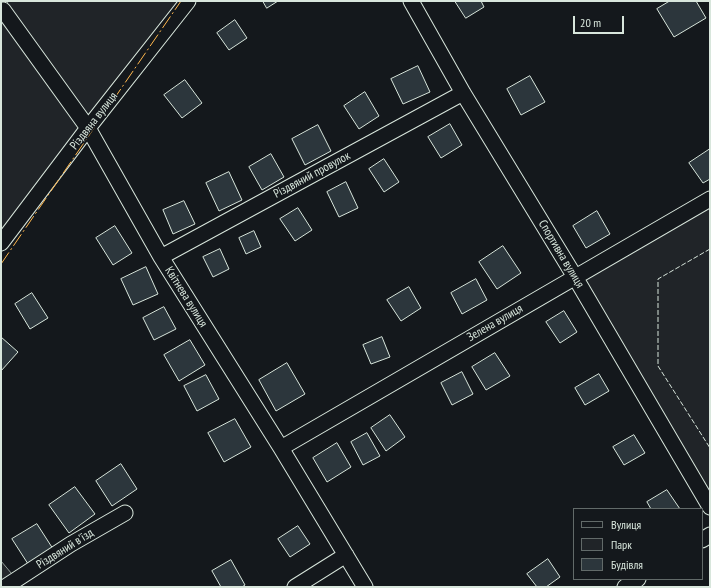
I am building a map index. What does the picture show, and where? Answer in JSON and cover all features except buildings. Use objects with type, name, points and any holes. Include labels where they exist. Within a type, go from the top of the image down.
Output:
[{"type":"street","name":"Різдвяна вулиця","points":[[1,243],[88,128],[188,1]]},
{"type":"street","name":"Спортивна вулиця","points":[[411,1],[463,93],[576,277],[710,507]]},
{"type":"street","name":"Квітнева вулиця","points":[[5,8],[88,128],[161,256],[281,448],[365,587]]},
{"type":"street","name":"Різдвяний провулок","points":[[161,256],[463,93]]},
{"type":"street","name":"Зелена вулиця","points":[[281,448],[710,199]]},
{"type":"street","name":"Різдвяний в'їзд","points":[[5,587],[70,544],[125,513]]},
{"type":"street","points":[[295,587],[346,555]]},
{"type":"street","points":[[625,587],[636,580]]},
{"type":"green space","points":[[9,1],[185,1],[1,243],[1,13]]},
{"type":"green space","points":[[710,199],[710,507],[575,277]]},
{"type":"shaded area","points":[[1,561],[17,580],[1,587]]},
{"type":"fence","points":[[710,249],[658,279],[658,366],[710,448]]},
{"type":"power","points":[[1,264],[181,1]]}]
